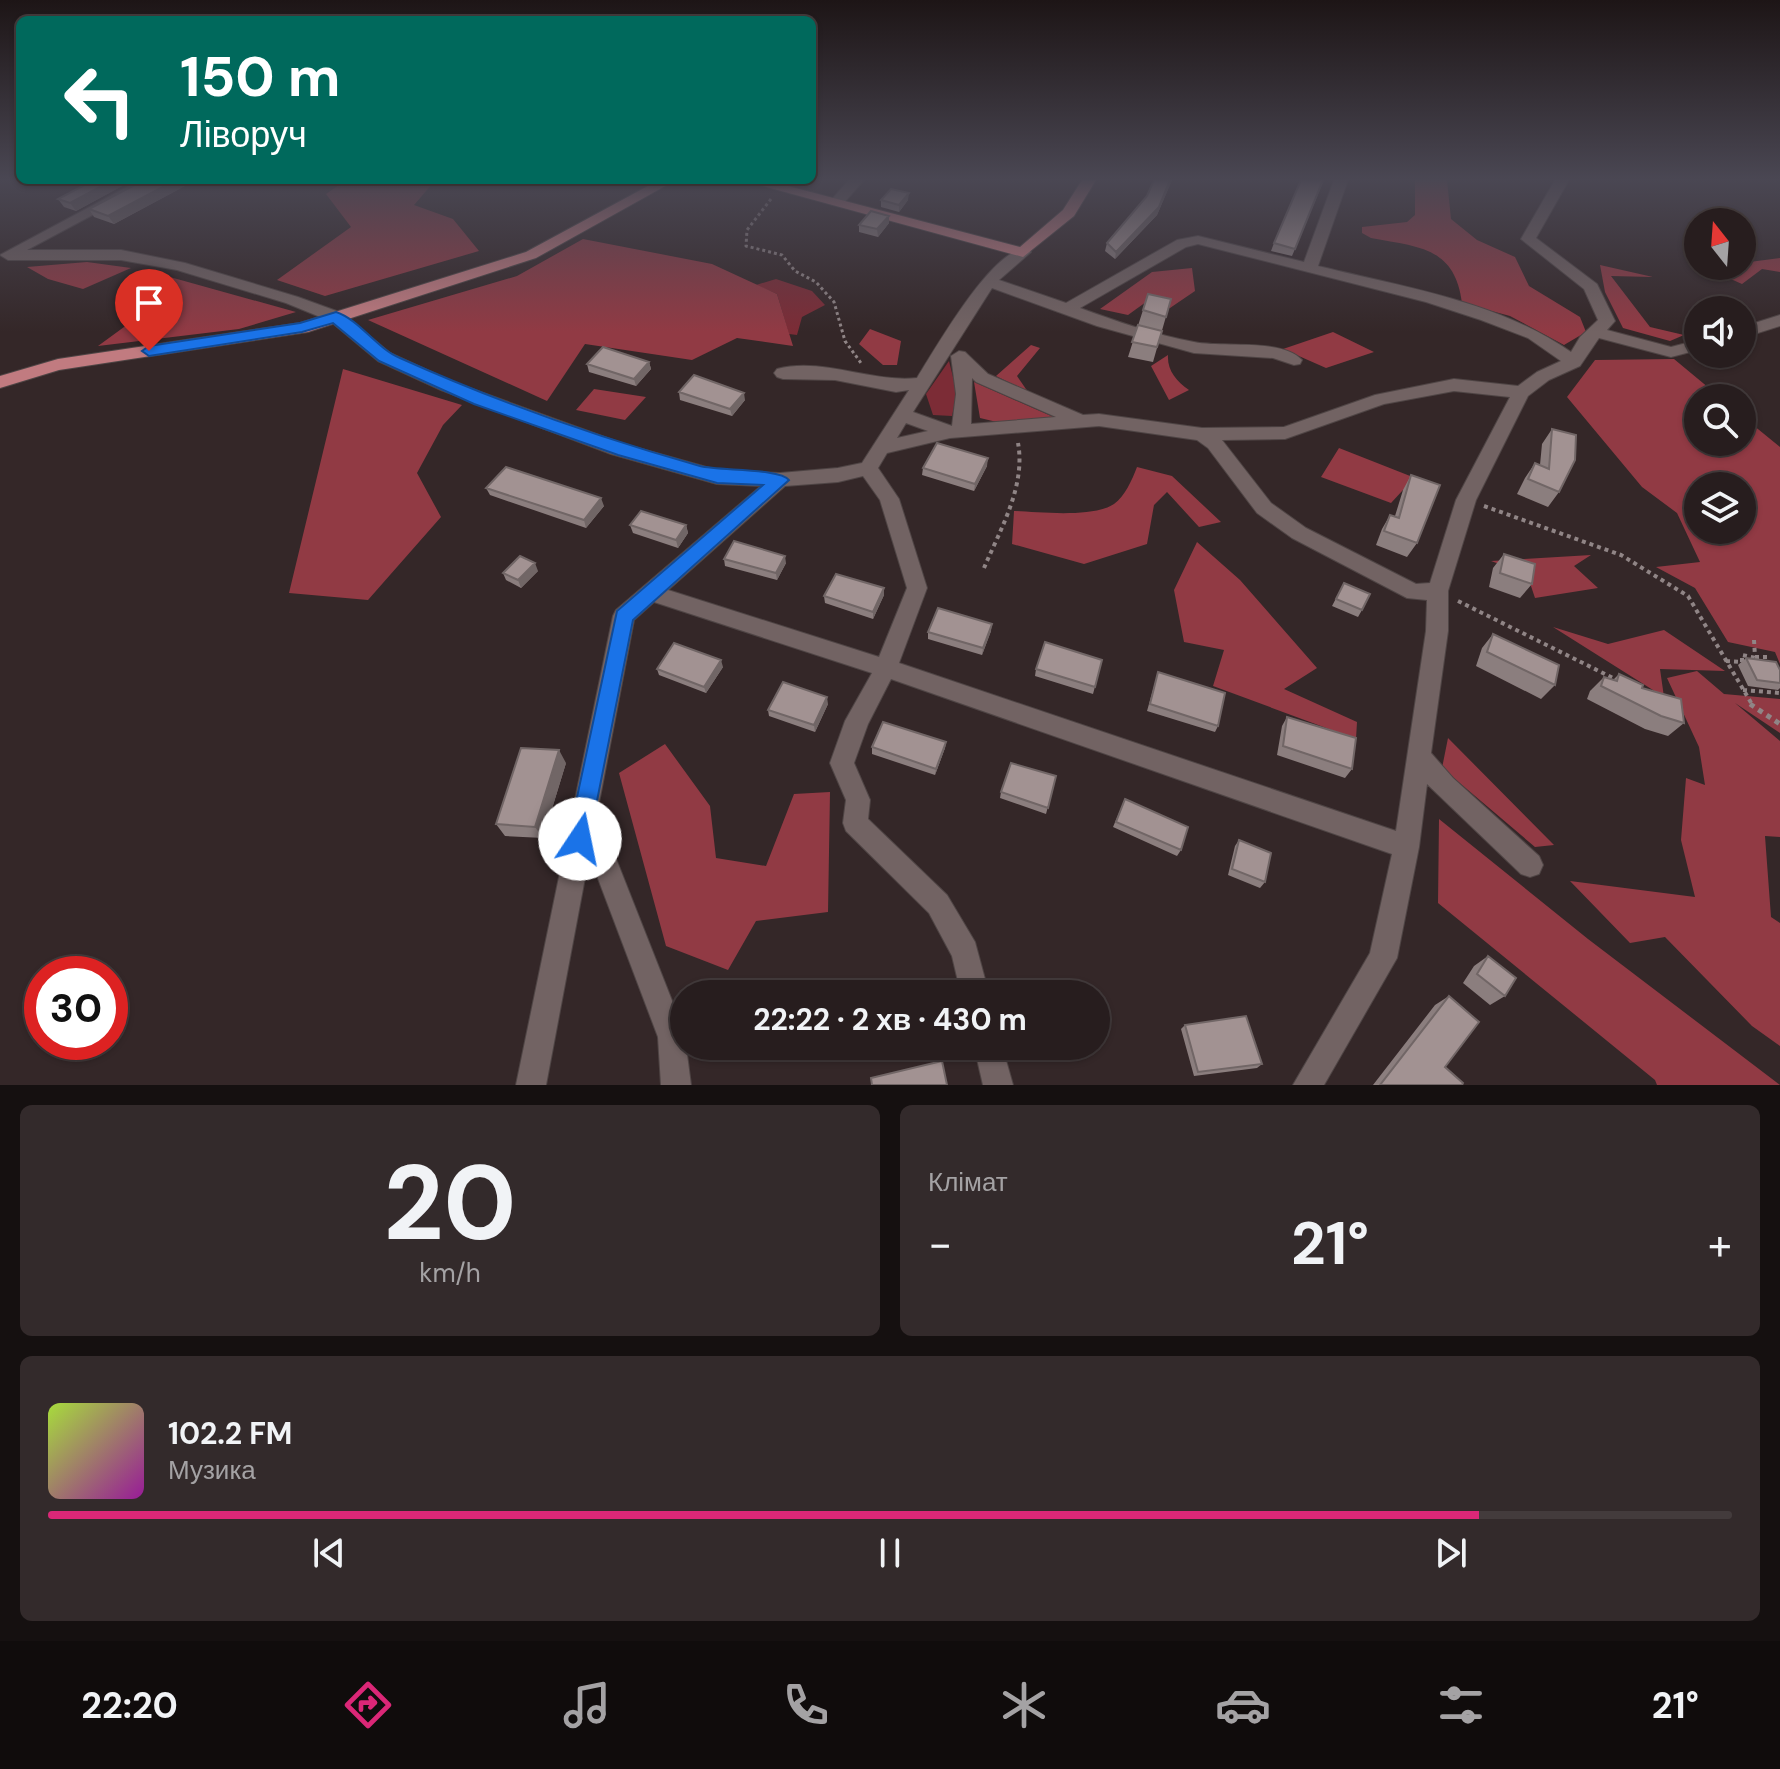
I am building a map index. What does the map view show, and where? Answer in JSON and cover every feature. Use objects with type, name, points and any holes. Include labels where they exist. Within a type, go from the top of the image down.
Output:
[{"type":"main road","points":[[0,382],[58,365],[302,328],[531,255],[576,231]]},
{"type":"main road","points":[[944,231],[1023,252],[1048,231]]},
{"type":"street","points":[[54,231],[8,255],[121,255],[180,266],[292,300],[336,317],[384,357],[480,400],[618,449],[717,477],[780,480],[838,475],[874,458],[955,431],[1099,420],[1202,434],[1285,433],[1381,399],[1454,385],[1521,392]]},
{"type":"street","points":[[1309,269],[1323,231]]},
{"type":"street","points":[[1308,1085],[1383,958],[1406,847],[1437,631],[1438,591],[1466,500],[1521,392],[1574,362],[1586,341],[1607,321],[1591,287],[1528,239],[1533,231]]},
{"type":"street","points":[[1067,309],[1182,243],[1198,240],[1432,299],[1487,316],[1534,334],[1574,362]]},
{"type":"street","points":[[874,458],[988,281],[1023,252]]},
{"type":"street","points":[[988,281],[1194,348],[1275,353],[1294,360]]},
{"type":"street","points":[[1756,328],[1780,320]]},
{"type":"street","points":[[1595,332],[1671,352],[1684,349]]},
{"type":"street","points":[[951,338],[965,381],[966,411],[955,431]]},
{"type":"street","points":[[960,359],[982,378],[1060,414],[1084,421]]},
{"type":"street","points":[[783,373],[835,374],[896,386],[922,383]]},
{"type":"street","points":[[902,415],[955,431]]},
{"type":"street","points":[[1202,434],[1214,443],[1264,508],[1299,533],[1414,592],[1438,591]]},
{"type":"street","points":[[874,458],[917,588],[886,668],[857,721],[842,763],[858,800],[855,823],[938,904],[965,952],[972,980]]},
{"type":"street","points":[[531,1085],[624,616],[780,480]]},
{"type":"street","points":[[652,593],[886,668],[1406,847]]},
{"type":"street","points":[[1418,755],[1444,786],[1530,865]]},
{"type":"street","points":[[580,839],[604,860],[672,1037],[676,1085]]},
{"type":"street","points":[[992,1060],[998,1085]]},
{"type":"path","points":[[747,231],[746,246],[782,255],[795,271],[816,282],[834,302],[845,341],[879,384]]},
{"type":"path","points":[[984,568],[1018,476],[1022,452],[1015,437],[1002,427]]},
{"type":"path","points":[[1466,500],[1621,555],[1688,596],[1751,705],[1780,724]]},
{"type":"path","points":[[1438,591],[1623,683]]},
{"type":"path","points":[[1754,640],[1757,662]]},
{"type":"path","points":[[1757,662],[1767,657]]},
{"type":"path","points":[[1726,661],[1767,665]]},
{"type":"path","points":[[1742,690],[1780,693]]},
{"type":"shaded area","points":[[346,231],[462,231],[479,251],[325,296],[277,280]]},
{"type":"shaded area","points":[[1465,231],[1477,240],[1515,257],[1529,286],[1580,317],[1586,332],[1564,345],[1510,316],[1462,303],[1452,270],[1443,260],[1419,248],[1371,238],[1362,233]]},
{"type":"shaded area","points":[[583,239],[712,264],[777,294],[793,346],[737,338],[692,360],[585,344],[547,401],[368,320],[517,276]]},
{"type":"shaded area","points":[[1780,258],[1780,272],[1762,269],[1756,274],[1756,261]]},
{"type":"shaded area","points":[[87,262],[131,268],[83,289],[48,279],[27,267]]},
{"type":"shaded area","points":[[1600,265],[1653,277],[1611,276],[1650,327],[1684,335],[1670,341],[1623,328],[1605,292]]},
{"type":"shaded area","points":[[1192,268],[1195,291],[1170,308],[1146,302],[1128,315],[1100,309],[1152,272]]},
{"type":"shaded area","points":[[170,277],[296,312],[239,329],[98,346],[150,308]]},
{"type":"shaded area","points":[[776,279],[812,291],[825,305],[802,317],[797,335],[789,334],[777,294],[756,285]]},
{"type":"shaded area","points":[[870,329],[901,341],[897,365],[883,365],[859,344]]},
{"type":"shaded area","points":[[1333,332],[1374,352],[1326,368],[1283,349]]},
{"type":"shaded area","points":[[1031,345],[1040,348],[1017,376],[1028,392],[996,376]]},
{"type":"shaded area","points":[[1168,355],[1173,375],[1189,390],[1169,400],[1151,366]]},
{"type":"shaded area","points":[[1674,359],[1704,384],[1684,384],[1684,456],[1756,456],[1756,427],[1780,447],[1780,664],[1775,652],[1728,642],[1695,588],[1656,567],[1700,562],[1692,544],[1756,544],[1756,472],[1684,472],[1684,528],[1677,513],[1642,487],[1567,397],[1595,360]]},
{"type":"shaded area","points":[[949,361],[957,393],[952,416],[933,415],[926,394]]},
{"type":"shaded area","points":[[343,369],[462,405],[443,425],[417,473],[441,517],[368,600],[289,593]]},
{"type":"shaded area","points":[[974,382],[1058,419],[1001,423],[980,418]]},
{"type":"shaded area","points":[[594,389],[646,397],[625,420],[576,410]]},
{"type":"shaded area","points":[[1339,448],[1433,485],[1403,490],[1391,503],[1321,477]]},
{"type":"shaded area","points":[[1137,467],[1172,476],[1221,522],[1199,527],[1167,492],[1154,505],[1147,544],[1084,564],[1012,544],[1014,511],[1066,513],[1105,508],[1122,497]]},
{"type":"shaded area","points":[[1197,542],[1240,580],[1317,668],[1284,689],[1357,722],[1356,739],[1213,686],[1224,650],[1184,642],[1174,590]]},
{"type":"shaded area","points":[[1591,555],[1574,566],[1598,588],[1535,598],[1527,574],[1491,561]]},
{"type":"shaded area","points":[[1553,627],[1608,644],[1664,630],[1725,671],[1660,669],[1664,697]]},
{"type":"shaded area","points":[[1697,671],[1724,694],[1780,699],[1780,733],[1735,703],[1780,741],[1780,837],[1765,836],[1771,917],[1780,923],[1780,1046],[1752,1026],[1665,937],[1630,943],[1570,881],[1695,897],[1681,840],[1686,778],[1705,785],[1699,747],[1667,678]]},
{"type":"shaded area","points":[[1448,738],[1554,845],[1535,847],[1442,768]]},
{"type":"shaded area","points":[[665,744],[710,806],[716,858],[766,866],[794,794],[830,792],[828,912],[756,921],[728,970],[666,946],[619,773]]},
{"type":"shaded area","points":[[1439,819],[1588,939],[1780,1085],[1657,1085],[1655,1080],[1438,903]]},
{"type":"building","points":[[1118,231],[1136,231],[1116,252],[1107,243]]},
{"type":"building","points":[[1279,231],[1302,231],[1295,249],[1274,243]]},
{"type":"building","points":[[1148,294],[1171,299],[1166,317],[1143,310]]},
{"type":"building","points":[[1138,325],[1162,331],[1157,347],[1132,342]]},
{"type":"building","points":[[603,347],[649,362],[634,379],[587,364]]},
{"type":"building","points":[[694,375],[744,393],[730,409],[679,392]]},
{"type":"building","points":[[1552,429],[1576,435],[1575,460],[1559,492],[1528,479],[1535,463],[1549,469]]},
{"type":"building","points":[[937,443],[988,458],[975,484],[923,468]]},
{"type":"building","points":[[506,467],[601,498],[584,520],[486,488]]},
{"type":"building","points":[[1411,475],[1440,485],[1417,543],[1384,531],[1390,515],[1399,518]]},
{"type":"building","points":[[641,511],[686,525],[676,540],[630,525]]},
{"type":"building","points":[[734,541],[785,556],[776,573],[724,559]]},
{"type":"building","points":[[1504,554],[1535,564],[1532,584],[1500,573]]},
{"type":"building","points":[[520,556],[535,563],[518,580],[503,573]]},
{"type":"building","points":[[836,574],[884,588],[873,612],[824,596]]},
{"type":"building","points":[[1344,583],[1370,594],[1362,610],[1336,599]]},
{"type":"building","points":[[938,608],[992,624],[983,648],[928,632]]},
{"type":"building","points":[[1493,634],[1559,665],[1555,685],[1487,652]]},
{"type":"building","points":[[1045,642],[1102,660],[1095,687],[1036,669]]},
{"type":"building","points":[[674,643],[721,660],[704,687],[657,669]]},
{"type":"building","points":[[1746,658],[1776,662],[1780,670],[1780,683],[1757,680]]},
{"type":"building","points":[[1158,672],[1225,693],[1218,726],[1150,704]]},
{"type":"building","points":[[1619,674],[1643,685],[1642,688],[1681,699],[1684,723],[1661,716],[1601,686],[1604,677],[1617,681]]},
{"type":"building","points":[[783,682],[827,697],[814,725],[768,710]]},
{"type":"building","points":[[1287,717],[1356,738],[1352,769],[1283,746]]},
{"type":"building","points":[[883,722],[946,742],[936,769],[872,747]]},
{"type":"building","points":[[521,748],[559,750],[535,827],[496,824]]},
{"type":"building","points":[[1011,763],[1056,776],[1048,808],[1001,792]]},
{"type":"building","points":[[1125,799],[1188,827],[1181,850],[1116,822]]},
{"type":"building","points":[[1239,840],[1271,853],[1265,882],[1232,869]]},
{"type":"building","points":[[1488,956],[1516,978],[1505,996],[1477,974]]},
{"type":"building","points":[[1449,996],[1479,1022],[1445,1067],[1462,1085],[1380,1085]]},
{"type":"building","points":[[1246,1016],[1262,1064],[1198,1072],[1185,1025]]},
{"type":"building","points":[[942,1061],[947,1085],[872,1085],[871,1078]]},
{"type":"route","points":[[149,351],[302,328],[336,317],[384,357],[480,400],[618,449],[717,477],[780,480],[624,616],[580,839]]}]
